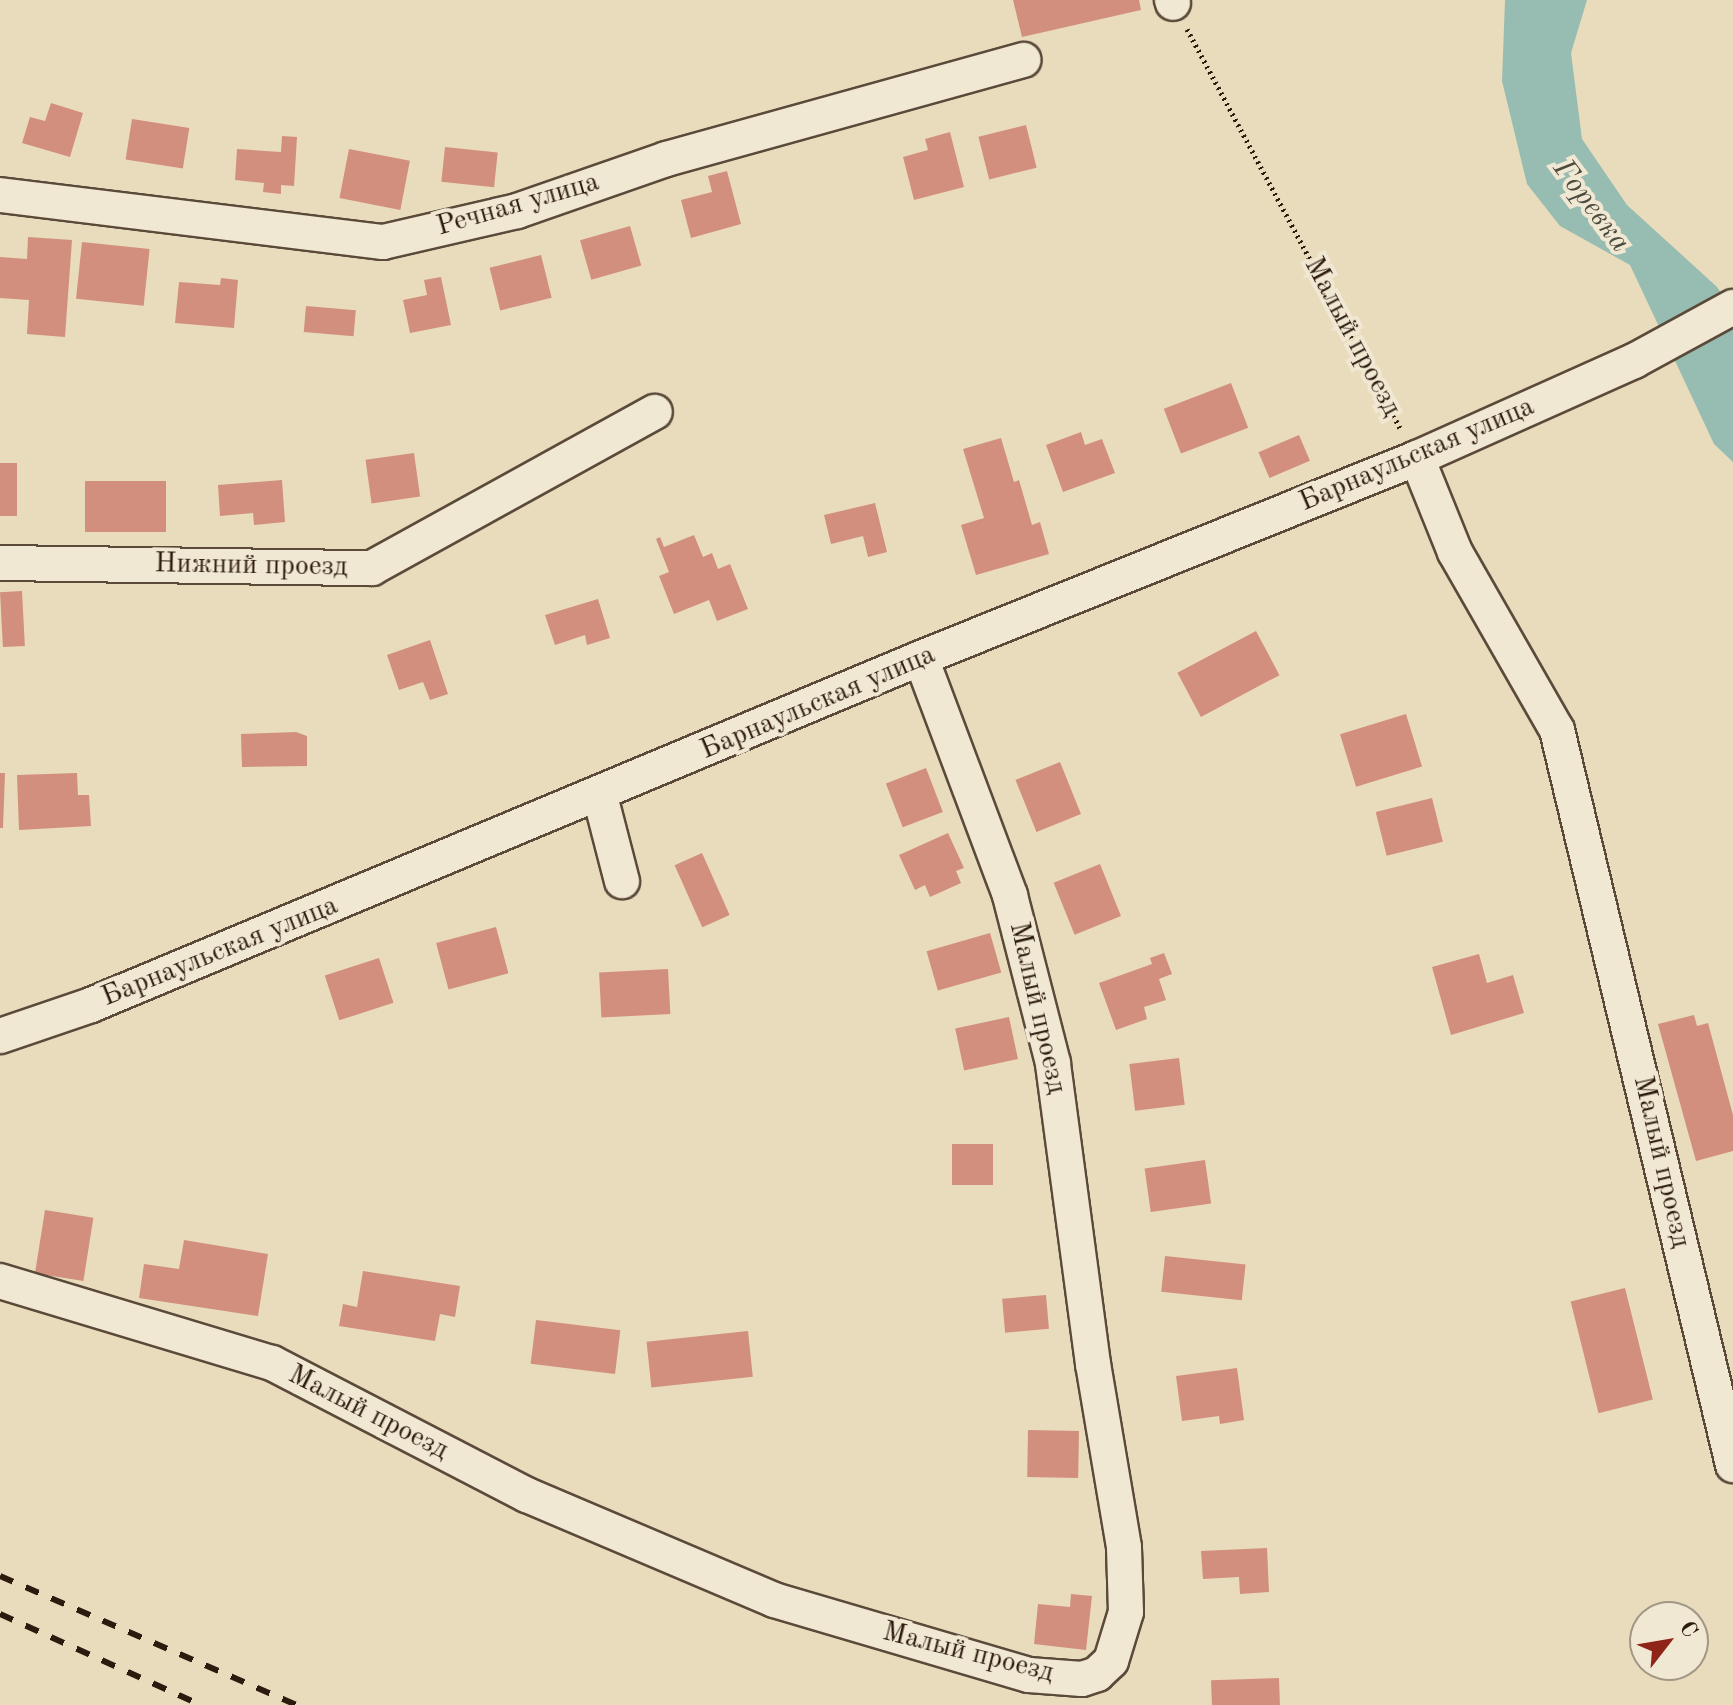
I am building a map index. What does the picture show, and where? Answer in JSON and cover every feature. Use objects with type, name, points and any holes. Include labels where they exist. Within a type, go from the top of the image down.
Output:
[{"type":"street","name":"Речная улица","points":[[0,195],[383,242],[517,211],[666,159],[1024,60]]},
{"type":"street","name":"Барнаульская улица","points":[[0,1036],[91,1005],[600,796],[921,658],[1417,458],[1634,361],[1733,307]]},
{"type":"street","name":"Нижний проезд","points":[[0,563],[372,568],[655,412]]},
{"type":"street","name":"Малый проезд","points":[[1417,458],[1455,552],[1557,730],[1733,1465]]},
{"type":"street","name":"Малый проезд","points":[[0,1281],[272,1363],[527,1495],[774,1600],[1029,1675],[1082,1679],[1097,1674],[1111,1661],[1126,1612],[1124,1547],[1093,1364],[1053,1063],[1010,895],[921,658]]},
{"type":"street","points":[[600,796],[622,881]]},
{"type":"path","name":"Малый проезд","points":[[1172,1],[1417,458]]},
{"type":"water","name":"Горевка","points":[[1505,0],[1587,0],[1571,53],[1582,139],[1627,205],[1716,286],[1733,308],[1733,462],[1714,444],[1630,265],[1560,226],[1527,184],[1502,81]]},
{"type":"building","points":[[1013,0],[1139,0],[1141,10],[1022,37]]},
{"type":"building","points":[[51,103],[83,113],[70,157],[22,143],[30,117],[45,121]]},
{"type":"building","points":[[132,119],[189,128],[183,169],[126,159]]},
{"type":"building","points":[[1026,125],[1037,168],[989,180],[978,137]]},
{"type":"building","points":[[950,132],[964,187],[914,200],[903,157],[928,150],[925,139]]},
{"type":"building","points":[[282,136],[297,137],[294,186],[281,185],[281,194],[263,192],[264,183],[235,180],[237,149],[281,152]]},
{"type":"building","points":[[445,147],[498,153],[494,187],[441,182]]},
{"type":"building","points":[[349,149],[410,161],[400,210],[339,198]]},
{"type":"building","points":[[727,171],[741,224],[691,238],[681,200],[712,192],[708,176]]},
{"type":"building","points":[[630,226],[641,265],[591,280],[580,240]]},
{"type":"building","points":[[28,237],[72,240],[65,337],[27,334],[29,300],[0,298],[0,257],[27,259]]},
{"type":"building","points":[[82,242],[150,249],[144,306],[76,299]]},
{"type":"building","points":[[541,255],[552,298],[500,311],[490,268]]},
{"type":"building","points":[[441,277],[451,325],[410,333],[403,300],[427,295],[424,280]]},
{"type":"building","points":[[221,278],[238,280],[234,328],[175,323],[179,282],[220,285]]},
{"type":"building","points":[[306,306],[356,310],[354,336],[304,332]]},
{"type":"building","points":[[1231,383],[1248,428],[1181,454],[1164,409]]},
{"type":"building","points":[[1081,432],[1085,445],[1102,439],[1115,473],[1063,492],[1046,445]]},
{"type":"building","points":[[1299,435],[1310,461],[1269,478],[1258,452]]},
{"type":"building","points":[[1001,438],[1014,482],[1019,480],[1032,525],[1040,522],[1049,554],[976,575],[961,525],[984,518],[963,449]]},
{"type":"building","points":[[414,453],[420,497],[372,503],[365,460]]},
{"type":"building","points":[[0,463],[17,463],[17,516],[0,516]]},
{"type":"building","points":[[282,480],[285,522],[254,525],[253,513],[220,516],[218,485]]},
{"type":"building","points":[[85,481],[166,481],[166,532],[85,532]]},
{"type":"building","points":[[875,503],[887,552],[868,557],[863,536],[831,544],[824,515]]},
{"type":"building","points":[[694,535],[703,557],[712,553],[718,569],[730,564],[748,609],[717,621],[709,600],[674,614],[659,576],[669,572],[656,539],[660,537],[664,547]]},
{"type":"building","points":[[22,591],[25,646],[3,647],[0,592]]},
{"type":"building","points":[[598,599],[610,638],[587,645],[585,635],[555,645],[545,615]]},
{"type":"building","points":[[1256,631],[1279,675],[1201,717],[1177,673]]},
{"type":"building","points":[[430,640],[448,694],[430,700],[423,682],[399,690],[387,655]]},
{"type":"building","points":[[1406,714],[1422,767],[1356,787],[1340,734]]},
{"type":"building","points":[[296,732],[307,736],[307,766],[242,767],[241,734]]},
{"type":"building","points":[[1060,762],[1081,814],[1036,832],[1015,780]]},
{"type":"building","points":[[926,768],[943,812],[903,827],[886,783]]},
{"type":"building","points":[[0,773],[5,773],[3,828],[0,828]]},
{"type":"building","points":[[77,773],[78,795],[89,795],[91,826],[19,830],[17,775]]},
{"type":"building","points":[[1432,798],[1443,842],[1387,856],[1376,812]]},
{"type":"building","points":[[948,833],[964,868],[956,871],[961,883],[930,897],[925,885],[915,890],[899,855]]},
{"type":"building","points":[[702,853],[730,915],[702,927],[675,865]]},
{"type":"building","points":[[1100,864],[1121,916],[1075,935],[1054,883]]},
{"type":"building","points":[[496,927],[508,973],[449,989],[436,943]]},
{"type":"building","points":[[990,933],[1001,972],[938,991],[927,951]]},
{"type":"building","points":[[1164,953],[1172,974],[1159,979],[1166,1000],[1144,1007],[1147,1019],[1116,1030],[1099,983],[1152,964],[1150,958]]},
{"type":"building","points":[[1479,954],[1487,983],[1513,975],[1524,1013],[1451,1035],[1432,967]]},
{"type":"building","points":[[379,958],[394,1003],[339,1020],[325,976]]},
{"type":"building","points":[[668,969],[670,1014],[601,1018],[599,973]]},
{"type":"building","points":[[1694,1015],[1697,1026],[1708,1023],[1733,1115],[1733,1151],[1696,1161],[1658,1024]]},
{"type":"building","points":[[1009,1017],[1018,1059],[964,1070],[955,1028]]},
{"type":"building","points":[[1179,1058],[1185,1105],[1135,1111],[1129,1064]]},
{"type":"building","points":[[952,1144],[993,1144],[993,1185],[952,1185]]},
{"type":"building","points":[[1205,1160],[1211,1204],[1151,1212],[1145,1168]]},
{"type":"building","points":[[45,1210],[93,1218],[83,1281],[35,1273]]},
{"type":"building","points":[[184,1240],[268,1254],[258,1316],[139,1298],[144,1264],[179,1269]]},
{"type":"building","points":[[1165,1256],[1246,1264],[1242,1300],[1161,1292]]},
{"type":"building","points":[[363,1271],[460,1286],[455,1317],[440,1314],[435,1341],[339,1326],[343,1304],[357,1307]]},
{"type":"building","points":[[1625,1288],[1653,1400],[1598,1413],[1571,1302]]},
{"type":"building","points":[[1046,1295],[1049,1329],[1005,1333],[1002,1299]]},
{"type":"building","points":[[536,1320],[620,1330],[615,1374],[531,1364]]},
{"type":"building","points":[[748,1331],[753,1377],[651,1387],[647,1342]]},
{"type":"building","points":[[1237,1368],[1244,1420],[1220,1424],[1219,1416],[1182,1421],[1176,1376]]},
{"type":"building","points":[[1028,1430],[1079,1431],[1078,1478],[1027,1477]]},
{"type":"building","points":[[1267,1548],[1269,1592],[1240,1594],[1239,1577],[1203,1579],[1201,1551]]},
{"type":"building","points":[[1071,1594],[1092,1596],[1086,1650],[1034,1644],[1038,1604],[1070,1607]]},
{"type":"building","points":[[1279,1678],[1280,1705],[1212,1705],[1211,1680]]},
{"type":"railway","points":[[0,1576],[297,1705]]},
{"type":"railway","points":[[0,1614],[201,1705]]}]
